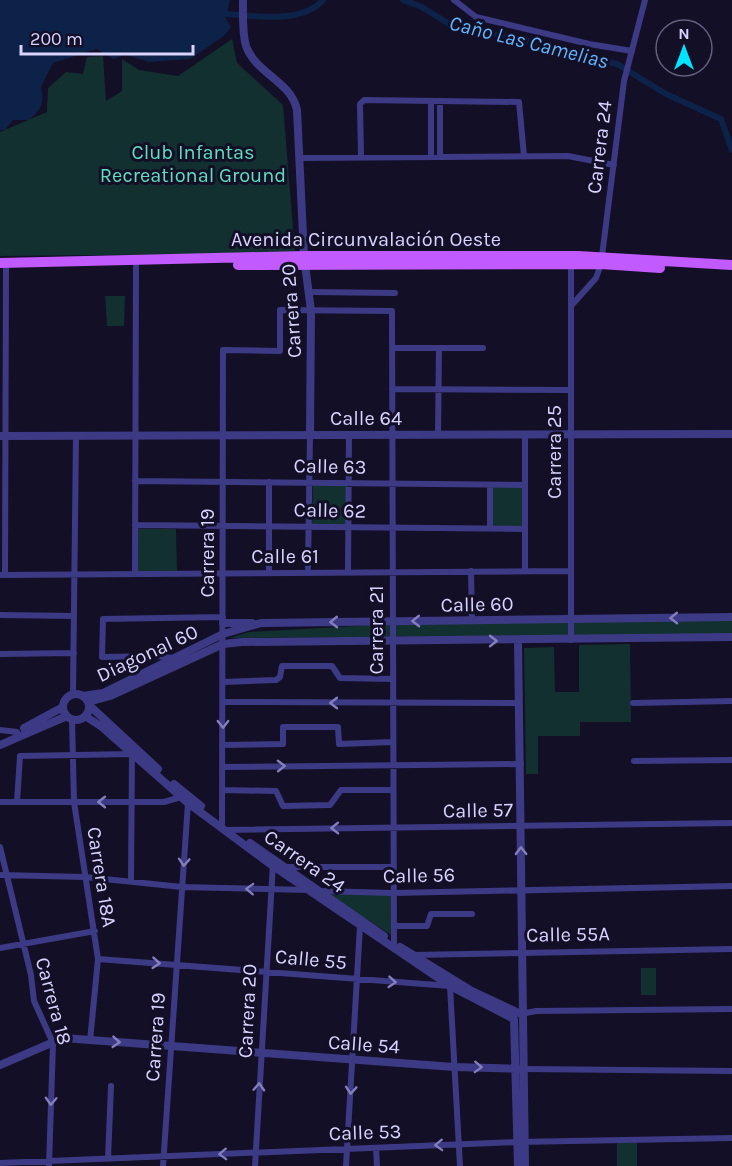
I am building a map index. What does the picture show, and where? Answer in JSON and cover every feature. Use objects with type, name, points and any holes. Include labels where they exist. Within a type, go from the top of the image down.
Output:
[{"type":"main road","name":"Avenida Circunvalación Oeste","points":[[305,260],[571,264],[602,260],[732,273]]},
{"type":"main road","name":"Avenida Circunvalación Oeste","points":[[3,266],[305,260],[602,260],[732,265]]},
{"type":"street","points":[[454,0],[476,17],[589,44],[632,51]]},
{"type":"street","name":"Carrera 24","points":[[602,260],[624,81],[645,0]]},
{"type":"street","name":"Carrera 20","points":[[243,2],[243,28],[247,48],[252,58],[289,90],[295,100],[310,311],[308,568]]},
{"type":"street","points":[[361,157],[361,101],[519,102],[524,156]]},
{"type":"street","points":[[431,101],[431,157]]},
{"type":"street","points":[[440,101],[440,156]]},
{"type":"street","points":[[300,158],[568,156],[614,165]]},
{"type":"street","points":[[570,307],[596,278],[602,260]]},
{"type":"street","points":[[135,574],[136,263]]},
{"type":"street","name":"Carrera 25","points":[[571,264],[571,640]]},
{"type":"street","points":[[2,575],[3,266]]},
{"type":"street","points":[[309,292],[395,293]]},
{"type":"street","name":"Carrera 19","points":[[225,828],[222,790],[223,350],[280,351],[280,310],[310,311]]},
{"type":"street","name":"Carrera 21","points":[[310,311],[392,310],[394,946]]},
{"type":"street","points":[[392,348],[483,348]]},
{"type":"street","points":[[438,435],[439,348]]},
{"type":"street","points":[[392,389],[570,390]]},
{"type":"street","name":"Calle 64","points":[[3,436],[732,434]]},
{"type":"street","points":[[348,572],[349,435]]},
{"type":"street","points":[[525,435],[525,571]]},
{"type":"street","points":[[73,694],[76,436]]},
{"type":"street","name":"Calle 63","points":[[135,481],[525,485]]},
{"type":"street","points":[[269,482],[269,573]]},
{"type":"street","points":[[490,484],[490,528]]},
{"type":"street","name":"Calle 62","points":[[135,525],[525,528]]},
{"type":"street","points":[[471,571],[472,621]]},
{"type":"street","name":"Calle 61","points":[[2,575],[570,571]]},
{"type":"street","points":[[0,615],[74,616]]},
{"type":"street","name":"Calle 60","points":[[223,634],[261,623],[732,617]]},
{"type":"street","points":[[176,659],[158,656],[102,657],[102,619],[223,620],[261,623]]},
{"type":"street","name":"Diagonal 60","points":[[87,701],[223,634]]},
{"type":"street","name":"Calle 60","points":[[223,644],[260,640],[518,641],[732,637]]},
{"type":"street","points":[[518,641],[522,889],[522,951],[518,1017],[522,1142],[525,1166]]},
{"type":"street","name":"Diagonal 60","points":[[87,701],[110,696],[223,644]]},
{"type":"street","points":[[0,654],[74,653]]},
{"type":"street","points":[[158,656],[158,667]]},
{"type":"street","points":[[223,682],[276,680],[280,677],[282,666],[332,666],[340,678],[392,679]]},
{"type":"street","points":[[0,739],[67,714],[85,716],[87,701],[73,694]]},
{"type":"street","points":[[67,714],[65,700],[73,694]]},
{"type":"street","points":[[106,720],[105,705],[110,696]]},
{"type":"street","name":"Carrera 24","points":[[87,701],[168,780],[225,828]]},
{"type":"street","points":[[633,703],[732,701]]},
{"type":"street","points":[[223,702],[518,703]]},
{"type":"street","points":[[0,745],[67,714]]},
{"type":"street","name":"Carrera 18A","points":[[67,714],[74,755],[74,802],[98,959],[90,1041]]},
{"type":"street","name":"Carrera 24","points":[[85,716],[102,727],[184,800],[273,862],[308,890],[360,926],[518,1017]]},
{"type":"street","points":[[222,745],[283,744],[283,727],[338,727],[339,744],[393,742]]},
{"type":"street","points":[[0,730],[17,732]]},
{"type":"street","points":[[16,802],[18,758],[20,756],[132,754],[131,880]]},
{"type":"street","points":[[634,761],[732,760]]},
{"type":"street","points":[[222,767],[521,764]]},
{"type":"street","points":[[222,790],[276,791],[283,807],[330,806],[340,790],[393,790]]},
{"type":"street","points":[[0,802],[184,800]]},
{"type":"street","name":"Carrera 19","points":[[163,1166],[182,887],[184,800]]},
{"type":"street","name":"Calle 57","points":[[225,828],[732,824]]},
{"type":"street","name":"Carrera 18","points":[[0,847],[3,874],[31,975],[34,1001],[53,1043],[49,1164]]},
{"type":"street","name":"Carrera 24","points":[[273,862],[286,867],[394,946]]},
{"type":"street","name":"Carrera 20","points":[[255,1166],[273,862]]},
{"type":"street","points":[[286,867],[393,867]]},
{"type":"street","name":"Calle 56","points":[[3,874],[131,880],[182,887],[393,893],[732,886]]},
{"type":"street","points":[[394,926],[427,926],[431,914],[472,914]]},
{"type":"street","points":[[346,1166],[360,926]]},
{"type":"street","points":[[0,948],[95,931]]},
{"type":"street","name":"Calle 55A","points":[[409,955],[522,951],[732,949]]},
{"type":"street","name":"Carrera 24","points":[[409,955],[450,986],[518,1017]]},
{"type":"street","name":"Calle 55","points":[[98,959],[450,986]]},
{"type":"street","points":[[450,986],[460,1166]]},
{"type":"street","points":[[518,1017],[536,1011],[732,1009]]},
{"type":"street","name":"Calle 54","points":[[0,1065],[63,1038],[454,1066],[520,1069],[732,1071]]},
{"type":"street","points":[[108,1159],[111,1086]]},
{"type":"street","name":"Calle 53","points":[[0,1163],[49,1164],[108,1159],[522,1142],[732,1138]]},
{"type":"street","points":[[518,1166],[522,1142]]},
{"type":"street","points":[[376,1148],[377,1166]]},
{"type":"green space","name":"Club Infantas Recreational Ground","points":[[232,39],[237,63],[283,105],[295,253],[0,256],[0,132],[47,112],[48,88],[66,72],[83,74],[87,57],[103,56],[106,101],[122,91],[122,59],[139,70],[178,76]]},
{"type":"green space","points":[[105,296],[125,296],[124,326],[107,326]]},
{"type":"green space","points":[[313,486],[348,486],[348,525],[312,526]]},
{"type":"green space","points":[[492,486],[522,487],[522,526],[491,526]]},
{"type":"green space","points":[[136,529],[176,529],[177,573],[136,573]]},
{"type":"green space","points":[[732,619],[732,634],[229,638],[249,632],[392,624]]},
{"type":"green space","points":[[630,644],[631,722],[580,722],[580,736],[538,736],[538,774],[526,774],[524,648],[554,647],[555,692],[579,692],[579,645]]},
{"type":"green space","points":[[395,892],[396,938],[329,895]]},
{"type":"green space","points":[[641,968],[656,968],[656,995],[641,995]]},
{"type":"green space","points":[[617,1143],[637,1143],[637,1166],[617,1166]]},
{"type":"water","points":[[0,0],[230,0],[226,18],[231,27],[224,36],[190,59],[149,62],[125,54],[114,59],[97,49],[53,63],[41,87],[42,102],[36,112],[29,120],[13,120],[5,130],[0,130]]},
{"type":"waterway","name":"Caño Las Camelias","points":[[227,14],[265,17],[291,16],[314,8],[323,0]]},
{"type":"waterway","name":"Caño Las Camelias","points":[[403,0],[422,7],[454,27],[524,40],[617,64],[666,94],[721,119],[732,150]]}]
